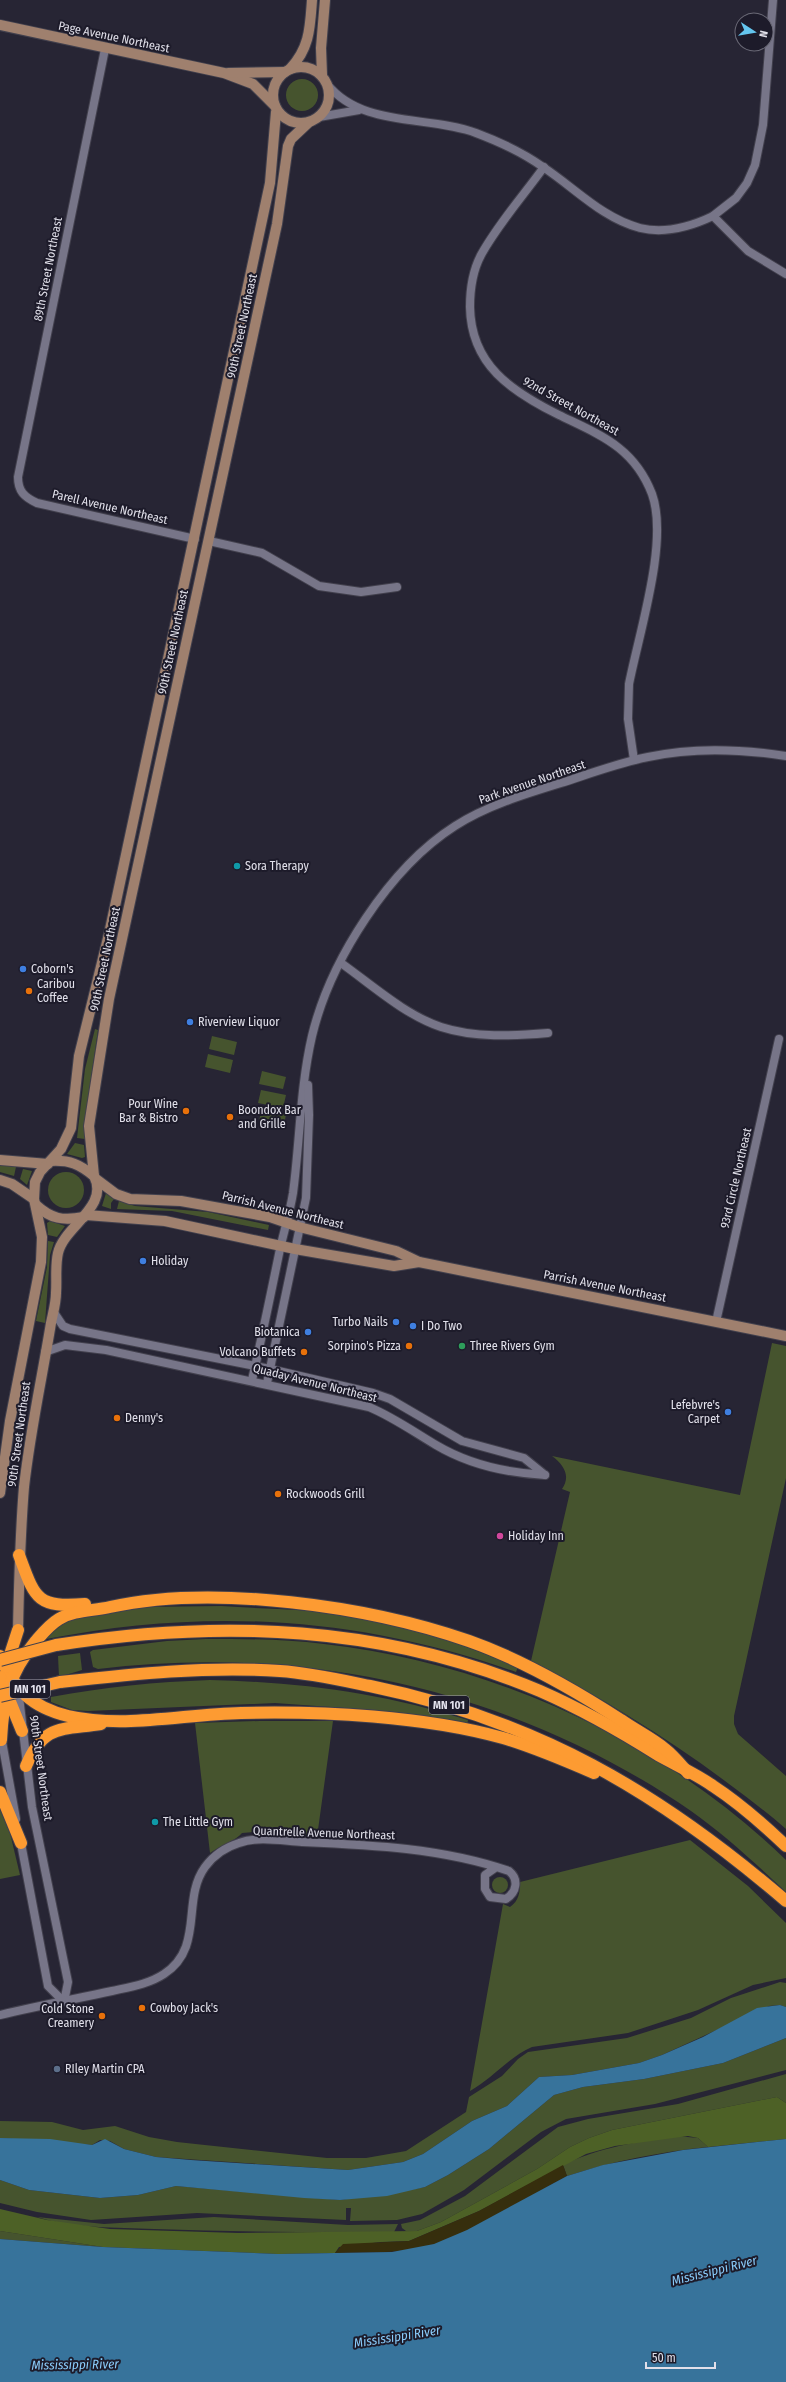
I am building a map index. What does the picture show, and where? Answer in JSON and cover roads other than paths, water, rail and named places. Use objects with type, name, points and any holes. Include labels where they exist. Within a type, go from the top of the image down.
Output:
[{"type":"highway","points":[[20,1556],[36,1595],[45,1602],[66,1606],[112,1602],[120,1604],[212,1599],[285,1603],[348,1610],[436,1631],[503,1655],[571,1689],[665,1749],[688,1773]]},
{"type":"highway","points":[[6,1680],[40,1636],[58,1620],[71,1614],[112,1607],[120,1604]]},
{"type":"highway","points":[[1,1735],[6,1680],[18,1630]]},
{"type":"highway","points":[[6,1680],[56,1645],[157,1632],[224,1630],[285,1632],[348,1638],[410,1649],[471,1666],[539,1691],[588,1714],[688,1773],[712,1785],[786,1846]]},
{"type":"highway","points":[[0,1656],[22,1730]]},
{"type":"highway","name":"MN 101","points":[[6,1680],[60,1682],[156,1671],[224,1669],[282,1671],[401,1692],[456,1707],[522,1731],[578,1756],[633,1786],[689,1823],[743,1863],[786,1901]]},
{"type":"highway","points":[[6,1680],[44,1708],[68,1716],[118,1722]]},
{"type":"highway","points":[[26,1766],[34,1747],[47,1734],[62,1729],[118,1722],[241,1713],[346,1714],[428,1724],[502,1738],[553,1754],[615,1783],[689,1823]]},
{"type":"highway","points":[[0,1792],[21,1843]]},
{"type":"main road","points":[[312,0],[308,42],[304,52],[288,70],[278,78],[274,87],[273,96],[276,109],[292,122],[308,123],[320,117],[327,107],[329,98],[327,84],[322,75],[321,48],[325,0]]},
{"type":"main road","name":"Page Avenue Northeast","points":[[0,25],[106,49],[224,73],[253,84],[276,109]]},
{"type":"main road","points":[[288,70],[303,67],[322,75]]},
{"type":"main road","name":"Page Avenue Northeast","points":[[224,73],[288,70]]},
{"type":"main road","name":"90th Street Northeast","points":[[49,1162],[61,1148],[71,1128],[79,1056],[111,927],[270,183],[276,109]]},
{"type":"main road","name":"90th Street Northeast","points":[[95,1177],[89,1126],[100,1049],[277,224],[288,146],[291,139],[308,123]]},
{"type":"main road","points":[[0,1160],[49,1162],[72,1161],[80,1164],[95,1177],[95,1198],[85,1216],[62,1220],[52,1217],[12,1184],[0,1180]]},
{"type":"main road","points":[[35,1202],[35,1182],[49,1162]]},
{"type":"main road","name":"Parrish Avenue Northeast","points":[[95,1177],[116,1194],[130,1199],[181,1201],[270,1217],[300,1227],[396,1251],[419,1262],[786,1336]]},
{"type":"main road","name":"90th Street Northeast","points":[[0,1493],[10,1421],[41,1262],[41,1231],[35,1202]]},
{"type":"main road","name":"90th Street Northeast","points":[[18,1630],[24,1487],[45,1352],[56,1294],[58,1253],[67,1234],[85,1216]]},
{"type":"main road","name":"Parrish Avenue Northeast","points":[[85,1216],[165,1221],[295,1249],[394,1266],[419,1262]]},
{"type":"street","points":[[327,84],[345,102],[359,110],[473,132],[526,155],[544,167],[598,209],[618,220],[640,228],[664,231],[686,227],[713,216],[736,198],[747,183],[755,165],[763,125],[768,46],[773,0]]},
{"type":"street","name":"89th Street Northeast","points":[[22,494],[18,487],[18,477],[106,49]]},
{"type":"street","points":[[320,117],[359,110]]},
{"type":"street","name":"92nd Street Northeast","points":[[544,167],[482,255],[473,279],[470,298],[470,322],[482,354],[496,374],[520,394],[612,440],[635,463],[652,495],[658,532],[656,555],[629,684],[628,701],[634,760]]},
{"type":"street","points":[[713,216],[748,251],[786,274]]},
{"type":"street","name":"Parell Avenue Northeast","points":[[22,494],[37,503],[195,538]]},
{"type":"street","points":[[209,541],[262,553],[319,586],[361,592],[397,587]]},
{"type":"street","name":"Park Avenue Northeast","points":[[252,1380],[293,1194],[300,1115],[312,1035],[323,1002],[341,964],[362,926],[393,883],[424,850],[455,826],[477,814],[542,789],[634,760],[674,752],[705,750],[786,756]]},
{"type":"street","points":[[341,964],[417,1016],[440,1027],[480,1034],[516,1036],[548,1033]]},
{"type":"street","name":"93rd Circle Northeast","points":[[716,1322],[779,1039]]},
{"type":"street","name":"Park Avenue Northeast","points":[[267,1383],[300,1227],[308,1173],[309,1115],[307,1066]]},
{"type":"street","name":"Quaday Avenue Northeast","points":[[45,1352],[65,1345],[86,1347],[267,1383],[369,1407],[386,1414],[437,1445],[466,1460],[522,1474],[545,1475],[524,1458],[462,1441],[390,1399],[270,1369],[70,1329],[63,1326],[53,1311]]},
{"type":"street","name":"90th Street Northeast","points":[[22,1730],[32,1808],[68,1982],[64,2002]]},
{"type":"street","points":[[1,1735],[48,1986],[64,2002]]},
{"type":"street","name":"Quantrelle Avenue Northeast","points":[[0,2016],[142,1984],[159,1977],[172,1967],[188,1943],[195,1894],[205,1867],[215,1856],[240,1842],[272,1840],[418,1849],[462,1858],[509,1871],[515,1878],[514,1890],[511,1896],[506,1899],[495,1899],[484,1889],[485,1875],[495,1868]]},
{"type":"water","points":[[780,2005],[786,2007],[786,2038],[723,2063],[644,2079],[583,2087],[554,2095],[489,2149],[448,2175],[425,2187],[387,2196],[340,2200],[176,2186],[138,2195],[100,2198],[29,2190],[0,2180],[0,2138],[50,2139],[92,2145],[105,2139],[124,2149],[156,2157],[348,2170],[403,2162],[423,2154],[472,2121],[507,2106],[539,2077],[572,2075],[639,2063],[662,2055],[703,2037],[757,2008]]},
{"type":"water","name":"Mississippi River","points":[[786,2139],[786,2382],[0,2382],[0,2239],[103,2247],[278,2254],[392,2252],[434,2244],[467,2230],[567,2176],[603,2165],[683,2150]]},
{"type":"place","name":"Sora Therapy","points":[[237,866]]},
{"type":"place","name":"Coborn's","points":[[23,969]]},
{"type":"place","name":"Caribou Coffee","points":[[29,991]]},
{"type":"place","name":"Riverview Liquor","points":[[190,1022]]},
{"type":"place","name":"Pour Wine Bar & Bistro","points":[[186,1111]]},
{"type":"place","name":"Boondox Bar and Grille","points":[[230,1117]]},
{"type":"place","name":"Holiday","points":[[143,1261]]},
{"type":"place","name":"Turbo Nails","points":[[396,1322]]},
{"type":"place","name":"I Do Two","points":[[413,1326]]},
{"type":"place","name":"Biotanica","points":[[308,1332]]},
{"type":"place","name":"Sorpino's Pizza","points":[[409,1346]]},
{"type":"place","name":"Three Rivers Gym","points":[[462,1346]]},
{"type":"place","name":"Volcano Buffets","points":[[304,1352]]},
{"type":"place","name":"Lefebvre's Carpet","points":[[728,1412]]},
{"type":"place","name":"Denny's","points":[[117,1418]]},
{"type":"place","name":"Rockwoods Grill","points":[[278,1494]]},
{"type":"place","name":"Holiday Inn","points":[[500,1536]]},
{"type":"place","name":"The Little Gym","points":[[155,1822]]},
{"type":"place","name":"Cowboy Jack's","points":[[142,2008]]},
{"type":"place","name":"Cold Stone Creamery","points":[[102,2016]]},
{"type":"place","name":"RIley Martin CPA","points":[[57,2069]]}]
